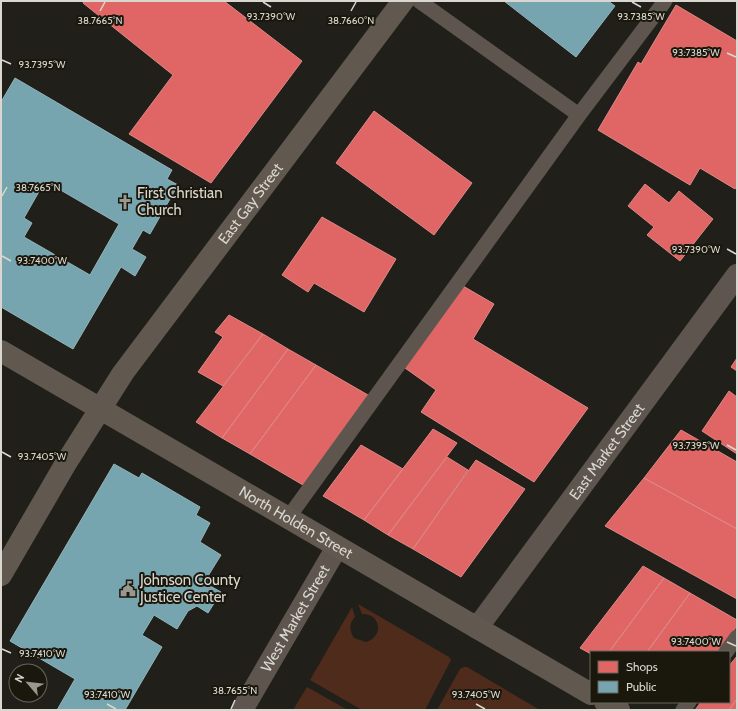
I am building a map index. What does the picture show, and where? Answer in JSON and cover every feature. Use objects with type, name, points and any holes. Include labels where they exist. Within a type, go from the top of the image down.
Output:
[{"type":"main road","name":"East Gay Street","points":[[1,575],[66,463],[123,373],[403,1]]},
{"type":"main road","name":"North Holden Street","points":[[1,351],[590,693]]},
{"type":"main road","points":[[607,703],[618,710]]},
{"type":"street","name":"East Market Street","points":[[477,628],[737,275]]},
{"type":"street","name":"West Market Street","points":[[242,710],[337,547]]},
{"type":"lane","points":[[419,1],[579,115]]},
{"type":"lane","points":[[288,518],[579,115],[665,1]]},
{"type":"lane","points":[[727,651],[737,637]]},
{"type":"shaded area","points":[[358,604],[449,657],[451,660],[425,710],[362,710],[310,680],[352,607],[355,617],[351,624],[351,632],[354,638],[366,642],[376,635],[378,626],[376,621],[373,617],[362,614]]},
{"type":"shaded area","points":[[467,667],[540,710],[437,710],[460,669]]},
{"type":"shaded area","points":[[307,687],[346,709],[293,710]]},
{"type":"building: Shops","points":[[84,1],[224,1],[302,61],[211,183],[129,134],[173,75],[83,3]]},
{"type":"building: Shops","points":[[676,5],[737,41],[737,186],[735,189],[700,168],[690,185],[598,130],[638,62],[641,64]]},
{"type":"building: Shops","points":[[374,111],[472,183],[434,235],[336,163]]},
{"type":"building: Shops","points":[[645,184],[669,203],[679,191],[713,219],[680,261],[647,235],[654,227],[628,206]]},
{"type":"building: Shops","points":[[322,217],[396,259],[364,312],[314,283],[308,292],[282,275]]},
{"type":"building: Shops","points":[[463,286],[494,304],[473,339],[588,408],[534,482],[421,412],[436,390],[405,368]]},
{"type":"building: Shops","points":[[229,315],[263,334],[223,386],[198,372],[223,337],[215,332]]},
{"type":"building: Shops","points":[[263,334],[288,349],[222,438],[196,422]]},
{"type":"building: Shops","points":[[288,349],[316,365],[250,454],[222,438]]},
{"type":"building: Shops","points":[[737,358],[737,371],[731,367]]},
{"type":"building: Shops","points":[[316,365],[368,395],[303,485],[250,454]]},
{"type":"building: Shops","points":[[729,391],[737,397],[737,454],[702,431]]},
{"type":"building: Shops","points":[[433,429],[457,443],[388,535],[364,520]]},
{"type":"building: Shops","points":[[681,430],[737,462],[737,529],[644,478]]},
{"type":"building: Shops","points":[[361,445],[403,469],[364,520],[323,496]]},
{"type":"building: Shops","points":[[447,457],[468,470],[413,549],[388,535]]},
{"type":"building: Shops","points":[[476,460],[525,489],[461,577],[413,549]]},
{"type":"building: Shops","points":[[644,478],[737,529],[737,599],[605,526]]},
{"type":"building: Shops","points":[[643,566],[664,578],[610,651],[590,651],[590,653],[580,648]]},
{"type":"building: Shops","points":[[664,578],[690,593],[648,651],[610,651]]},
{"type":"building: Shops","points":[[690,593],[737,620],[737,626],[718,651],[648,651]]},
{"type":"building: Shops","points":[[737,656],[737,699],[729,710],[695,710],[700,703],[730,703],[730,665]]},
{"type":"building: Shops","points":[[737,699],[737,710],[729,710]]},
{"type":"building: Public","points":[[504,1],[608,1],[615,6],[576,57]]},
{"type":"building: Public","name":"First Christian Church","points":[[15,78],[172,170],[167,179],[178,185],[150,234],[143,230],[132,249],[146,257],[135,276],[121,267],[73,349],[1,307],[1,102]],"holes":[[[45,181],[119,224],[90,275],[24,237],[32,223],[24,218]]]},
{"type":"building: Public","name":"Johnson County Justice Center","points":[[114,464],[139,478],[142,473],[200,507],[196,515],[210,523],[200,542],[221,555],[208,576],[210,586],[221,592],[208,613],[197,606],[188,611],[177,629],[154,615],[142,635],[162,647],[125,710],[57,710],[75,679],[10,641]]},
{"type":"place","name":"First Christian Church","points":[[125,202]]},
{"type":"place","name":"Johnson County Justice Center","points":[[128,589]]}]
